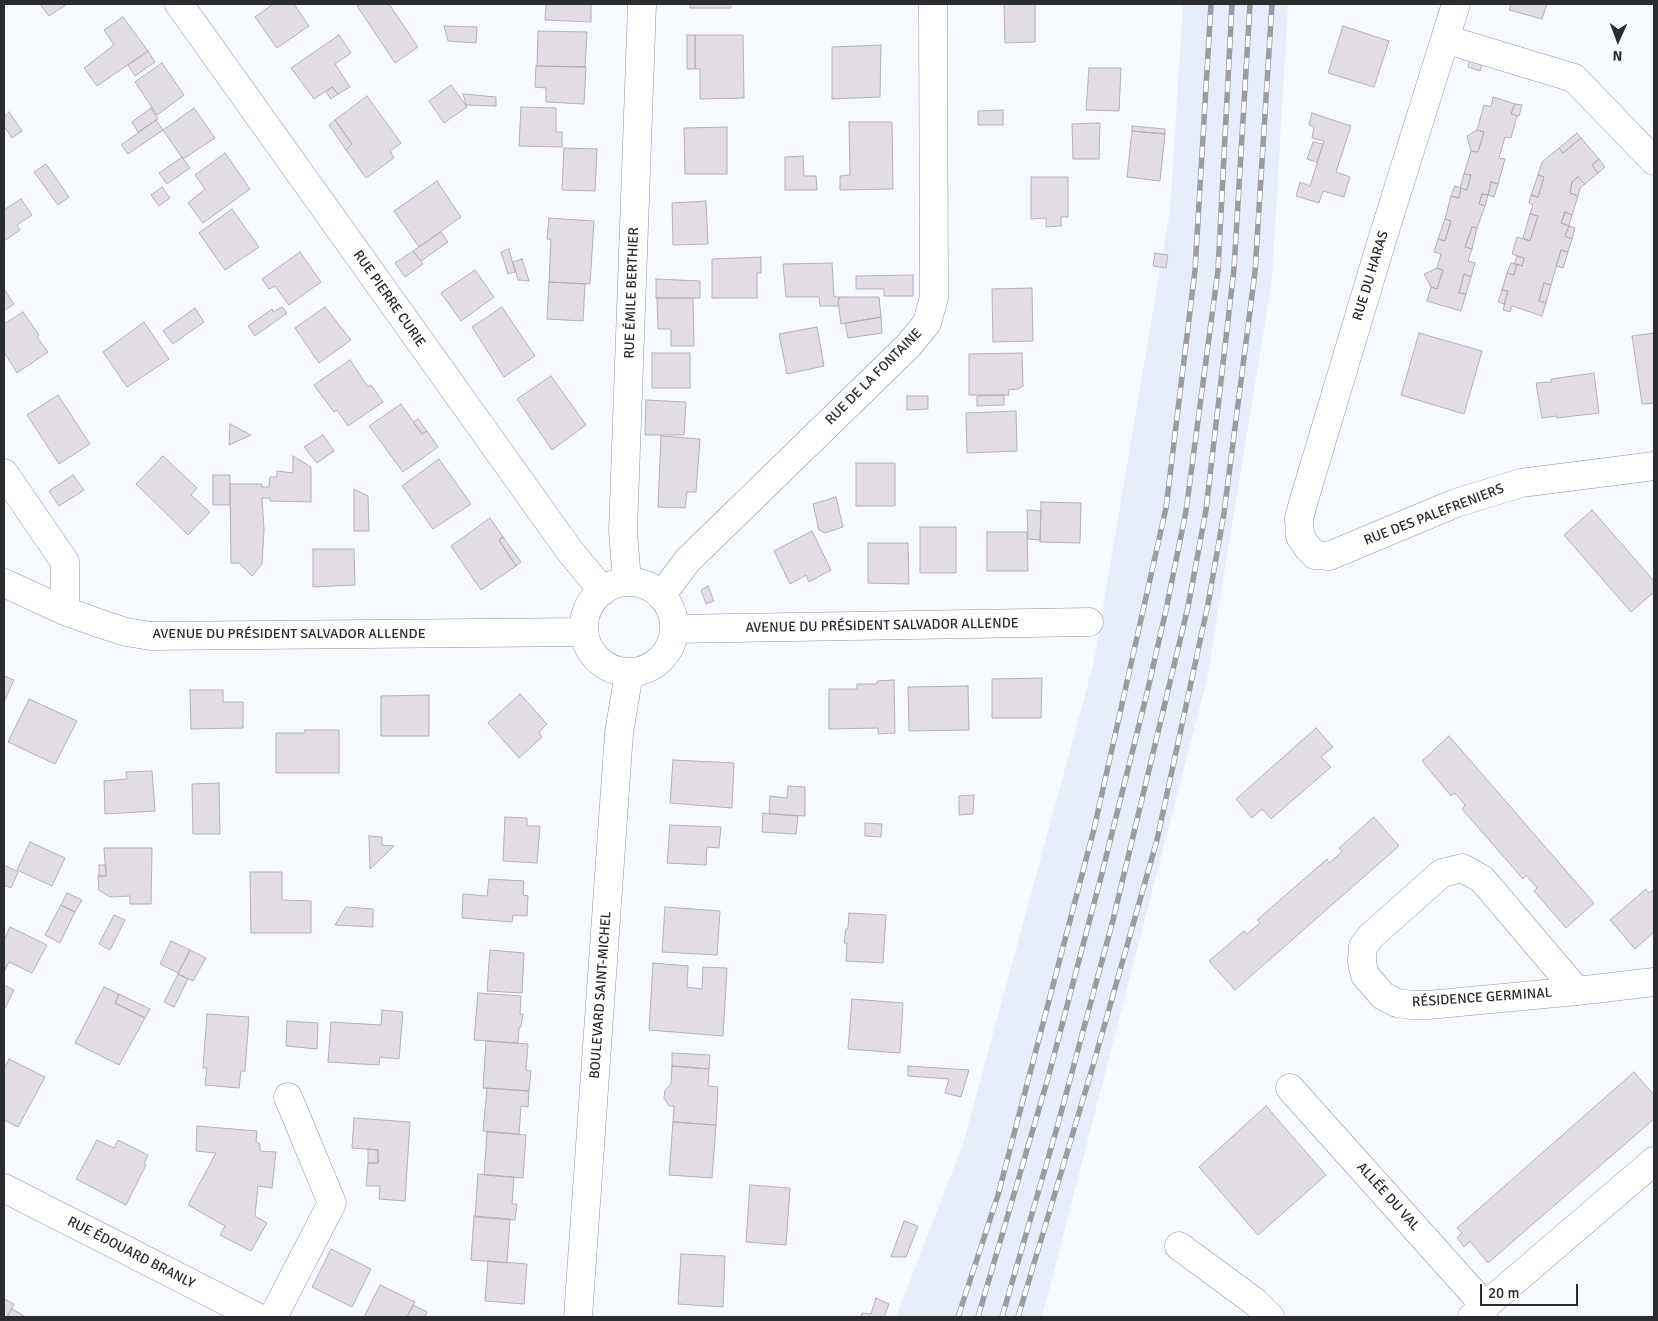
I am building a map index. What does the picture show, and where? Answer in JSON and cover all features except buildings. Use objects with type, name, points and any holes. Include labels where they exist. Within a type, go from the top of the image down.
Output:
[{"type":"street","name":"RUE PIERRE CURIE","points":[[179,4],[569,550],[615,587]]},
{"type":"street","name":"RUE ÉMILE BERTHIER","points":[[615,587],[623,531],[642,4]]},
{"type":"street","name":"RUE DE LA FONTAINE","points":[[661,596],[688,561],[909,345],[928,323],[934,297],[933,4]]},
{"type":"street","name":"RUE DU HARAS","points":[[1308,548],[1300,536],[1299,518],[1382,240],[1456,4]]},
{"type":"street","points":[[1446,39],[1574,78],[1654,161]]},
{"type":"street","name":"RUE DES PALEFRENIERS","points":[[1308,548],[1315,555],[1329,556],[1456,504],[1522,482],[1654,466]]},
{"type":"street","points":[[4,473],[65,562],[66,611]]},
{"type":"street","name":"AVENUE DU PRÉSIDENT SALVADOR ALLENDE","points":[[4,583],[66,611],[101,624],[126,632],[167,637],[584,632]]},
{"type":"street","points":[[636,583],[648,586],[661,596],[671,611],[674,629],[671,643],[660,660],[641,671],[629,673],[607,667],[599,661],[591,652],[584,632],[587,611],[593,601],[615,587],[636,583]]},
{"type":"street","name":"AVENUE DU PRÉSIDENT SALVADOR ALLENDE","points":[[674,629],[1089,622]]},
{"type":"street","name":"BOULEVARD SAINT-MICHEL","points":[[578,1317],[619,733],[629,673]]},
{"type":"street","name":"RÉSIDENCE GERMINAL","points":[[1577,991],[1482,879],[1462,868],[1442,873],[1371,936],[1363,946],[1362,962],[1364,974],[1383,996],[1397,1003],[1428,1005],[1577,991],[1654,982]]},
{"type":"street","name":"ALLÉE DU VAL","points":[[1290,1088],[1479,1312],[1654,1161]]},
{"type":"street","points":[[273,1317],[332,1203],[288,1097]]},
{"type":"street","name":"RUE ÉDOUARD BRANLY","points":[[4,1188],[258,1317]]},
{"type":"street","points":[[1179,1246],[1256,1302],[1270,1317]]},
{"type":"shaded area","points":[[1183,4],[1288,4],[1272,279],[1207,679],[1042,1317],[896,1317],[963,1144],[1093,666],[1170,211]]},
{"type":"railway","points":[[958,1317],[998,1195],[1094,829],[1166,508],[1195,270],[1211,4]]},
{"type":"railway","points":[[978,1317],[1048,1078],[1102,873],[1147,693],[1186,511],[1218,270],[1232,4]]},
{"type":"railway","points":[[1002,1317],[1058,1124],[1113,920],[1188,607],[1206,510],[1234,269],[1250,4]]},
{"type":"railway","points":[[1018,1317],[1092,1069],[1157,840],[1208,604],[1224,513],[1255,272],[1272,4]]}]
